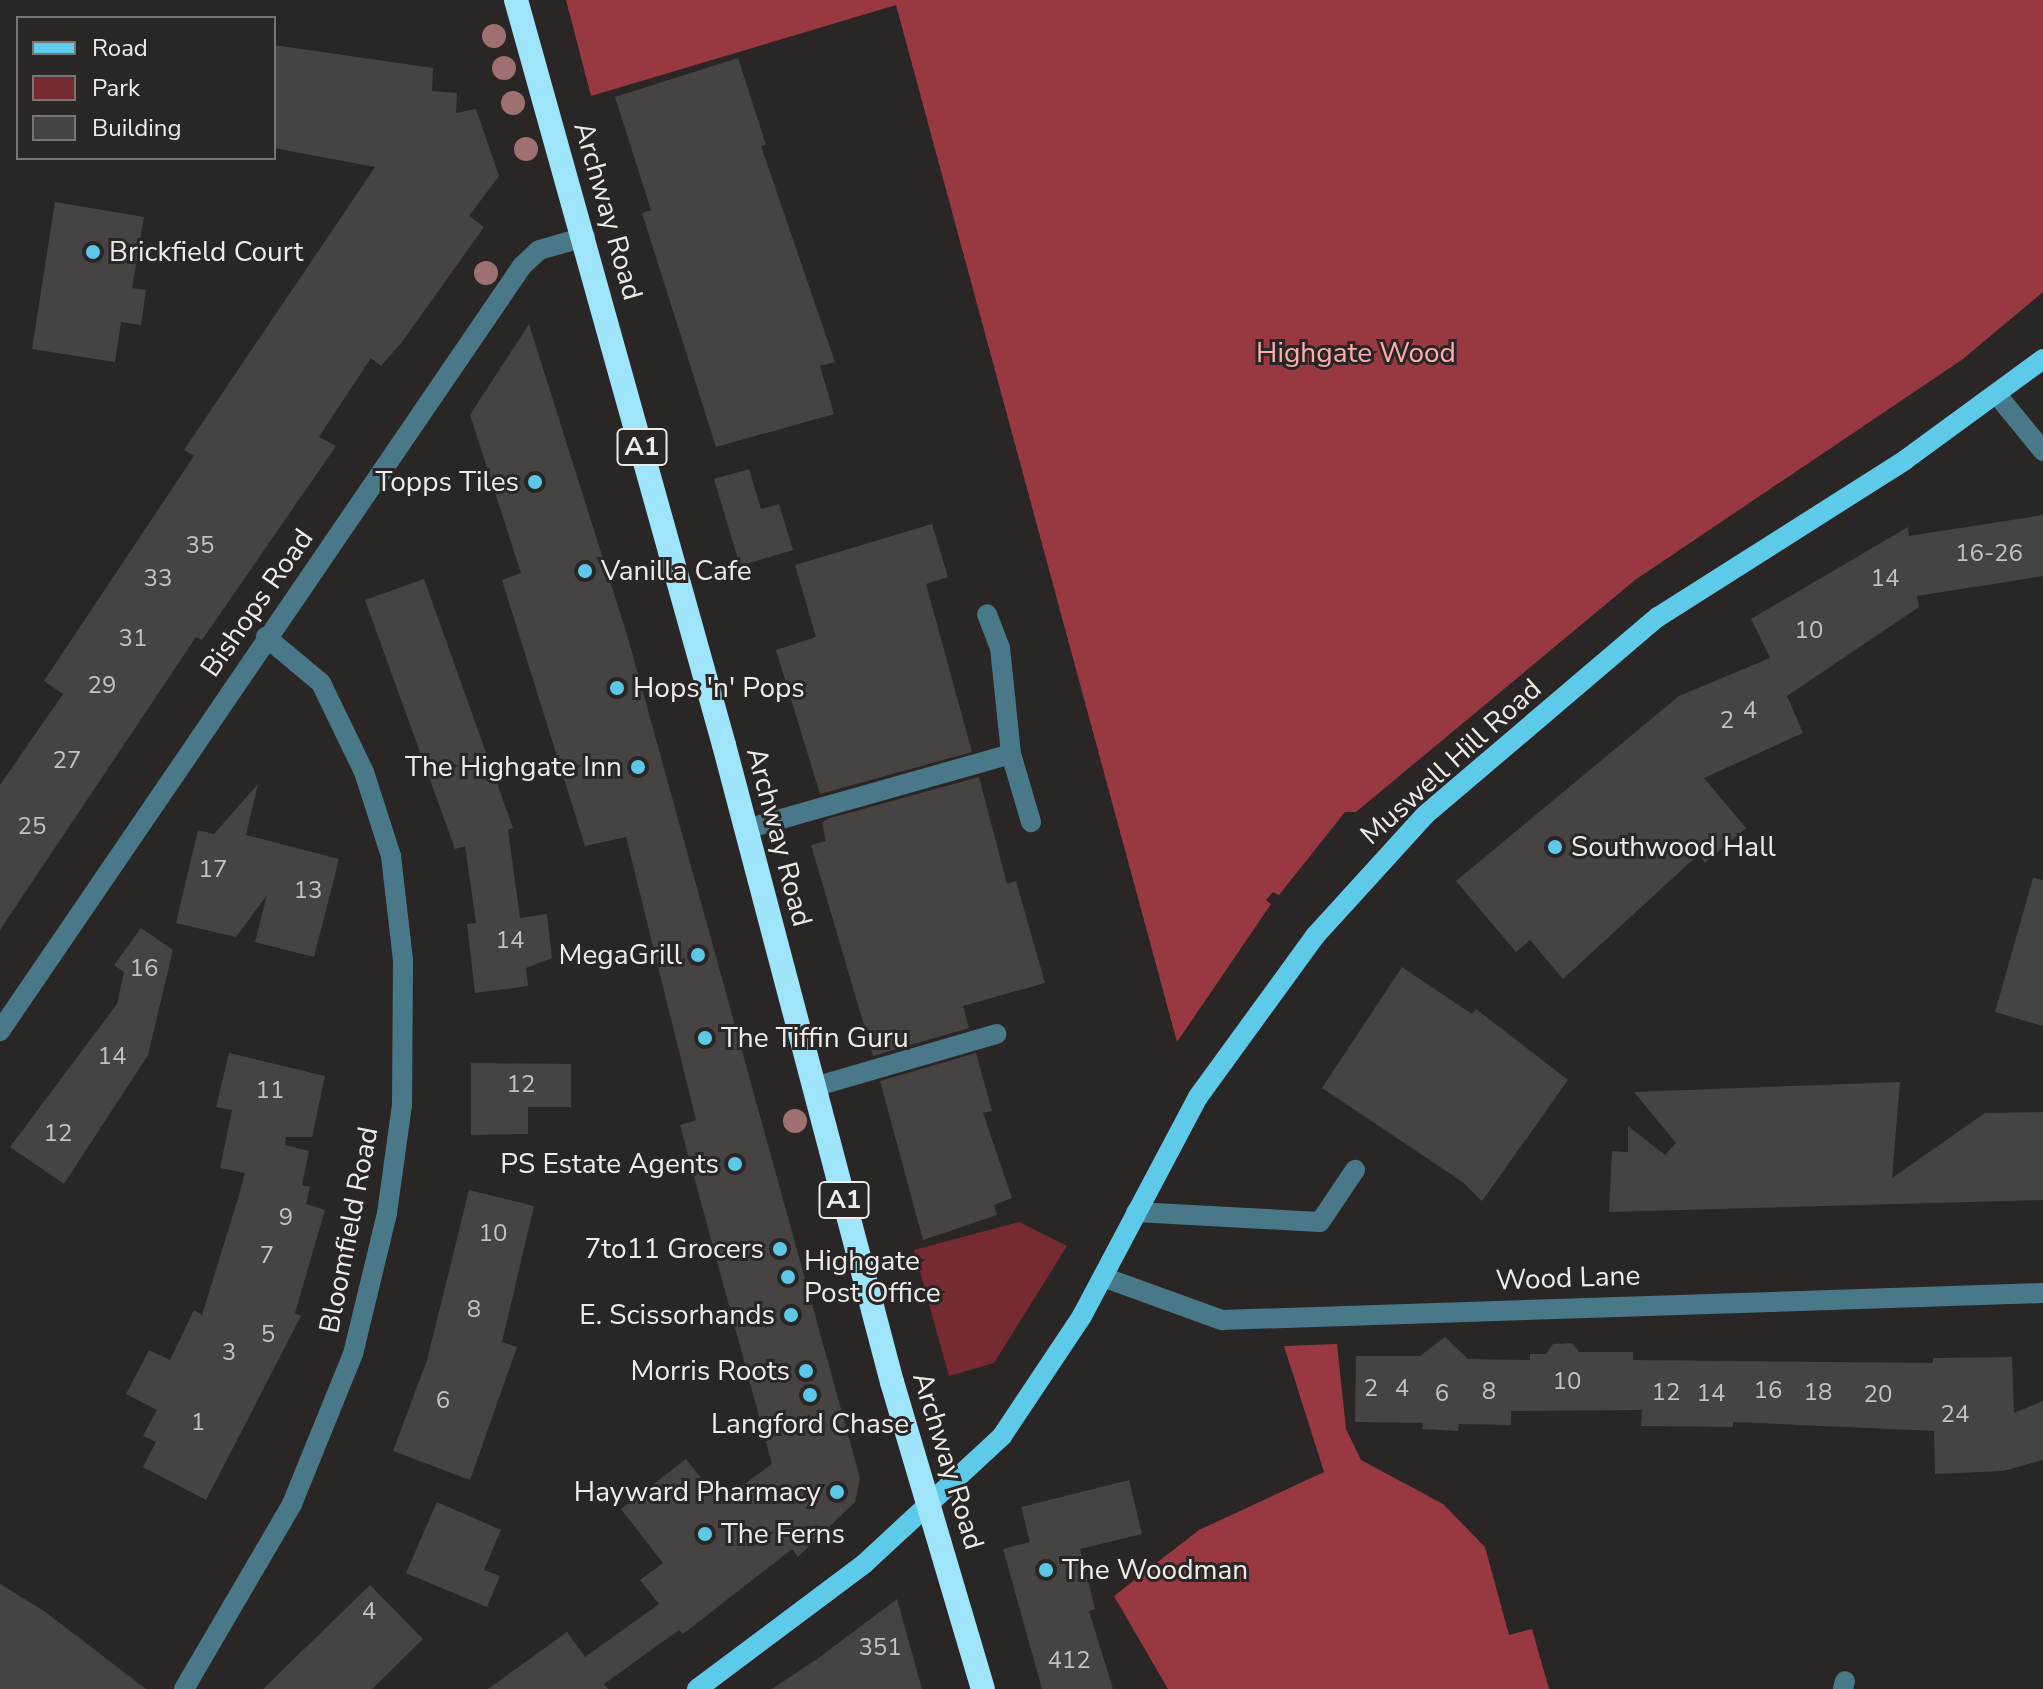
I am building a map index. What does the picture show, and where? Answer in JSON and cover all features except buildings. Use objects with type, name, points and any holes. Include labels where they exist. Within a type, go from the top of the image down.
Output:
[{"type":"highway","name":"Archway Road","points":[[516,0],[585,237],[814,1087],[983,1689]]},
{"type":"main road","name":"Muswell Hill Road","points":[[697,1689],[864,1564],[1002,1436],[1103,1277],[1198,1097],[1315,936],[1425,815],[1658,617],[1998,396],[2043,359]]},
{"type":"street","name":"Bishops Road","points":[[0,1031],[522,266],[539,250],[585,237]]},
{"type":"street","points":[[1998,396],[2043,451]]},
{"type":"street","points":[[987,614],[1000,648],[1011,754],[1031,822]]},
{"type":"street","name":"Bloomfield Road","points":[[184,1689],[292,1504],[353,1354],[387,1213],[402,1105],[403,960],[391,856],[364,772],[321,683],[266,637]]},
{"type":"street","points":[[746,829],[1011,754]]},
{"type":"street","points":[[814,1087],[996,1034]]},
{"type":"street","points":[[1136,1212],[1320,1222],[1355,1170]]},
{"type":"street","name":"Wood Lane","points":[[1103,1277],[1222,1320],[2043,1293]]},
{"type":"green space","name":"Highgate Wood","points":[[566,0],[2043,0],[2043,292],[1963,359],[1635,580],[1356,812],[1345,812],[1279,895],[1273,892],[1266,900],[1271,904],[1177,1042],[896,5],[591,96]]},
{"type":"green space","points":[[1019,1222],[1067,1246],[994,1363],[949,1376],[914,1250]]},
{"type":"green space","points":[[1337,1344],[1346,1429],[1361,1460],[1443,1504],[1485,1547],[1509,1635],[1532,1629],[1549,1689],[1168,1689],[1114,1596],[1199,1530],[1324,1472],[1284,1346]]},
{"type":"place","name":"Brickfield Court","points":[[93,252]]},
{"type":"place","name":"Topps Tiles","points":[[535,482]]},
{"type":"place","name":"Vanilla Cafe","points":[[585,571]]},
{"type":"place","name":"Hops 'n' Pops","points":[[617,688]]},
{"type":"place","name":"The Highgate Inn","points":[[638,767]]},
{"type":"place","name":"Southwood Hall","points":[[1555,847]]},
{"type":"place","name":"MegaGrill","points":[[698,955]]},
{"type":"place","name":"The Tiffin Guru","points":[[705,1038]]},
{"type":"place","name":"PS Estate Agents","points":[[735,1164]]},
{"type":"place","name":"7to11 Grocers","points":[[780,1249]]},
{"type":"place","name":"Highgate Post Office","points":[[788,1277]]},
{"type":"place","name":"E. Scissorhands","points":[[791,1315]]},
{"type":"place","name":"Morris Roots","points":[[806,1371]]},
{"type":"place","name":"Langford Chase","points":[[810,1395]]},
{"type":"place","name":"Hayward Pharmacy","points":[[837,1492]]},
{"type":"place","name":"The Ferns","points":[[705,1534]]},
{"type":"place","name":"The Woodman","points":[[1046,1570]]}]
